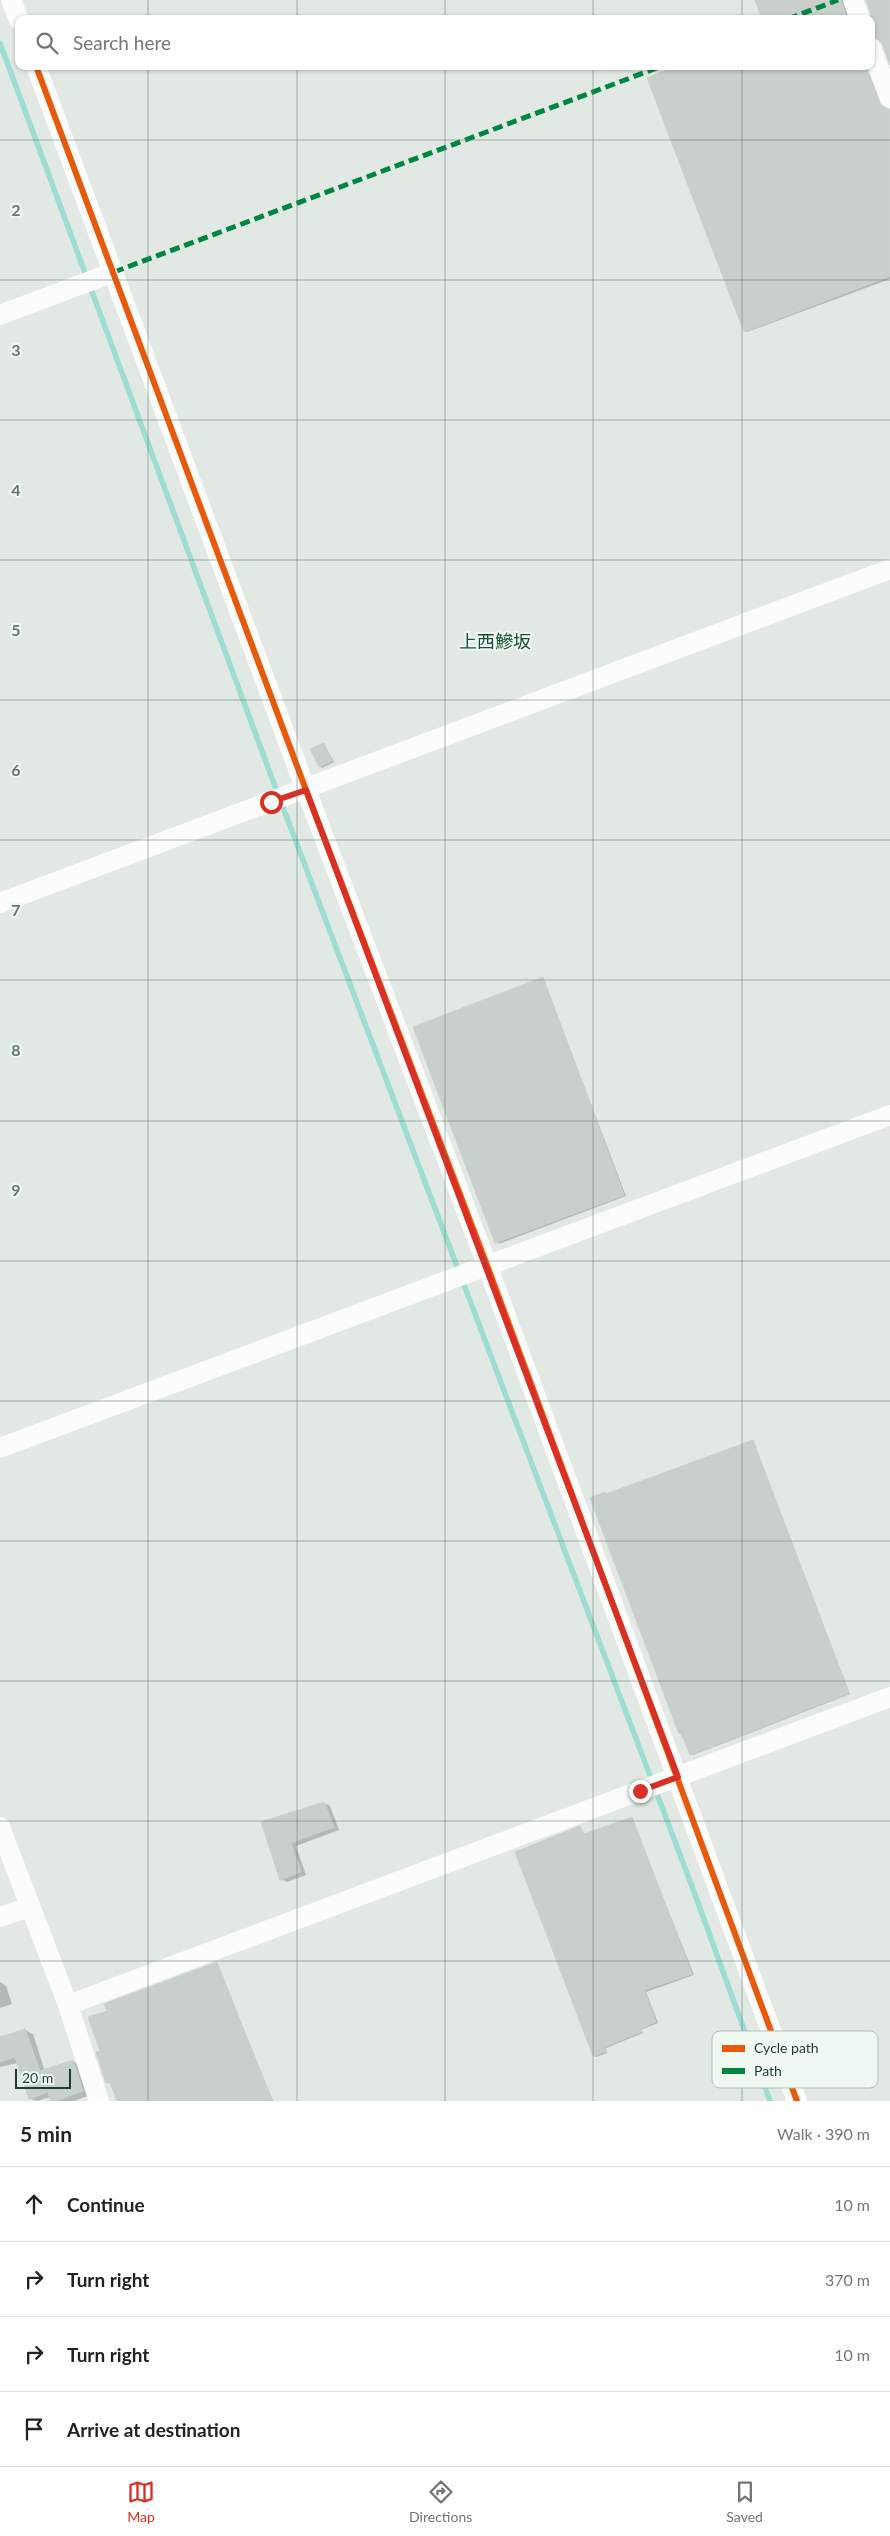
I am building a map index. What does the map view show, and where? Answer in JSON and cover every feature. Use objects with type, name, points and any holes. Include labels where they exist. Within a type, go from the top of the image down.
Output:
[{"type":"street","points":[[11,0],[17,15]]},
{"type":"street","points":[[853,0],[859,15]]},
{"type":"street","points":[[875,59],[890,98]]},
{"type":"street","points":[[37,70],[106,275],[299,792],[480,1268],[670,1780],[769,2031]]},
{"type":"street","points":[[0,315],[106,275]]},
{"type":"street","points":[[0,903],[890,569]]},
{"type":"street","points":[[0,1448],[890,1115]]},
{"type":"street","points":[[68,2005],[890,1697]]},
{"type":"street","points":[[0,1827],[68,2005],[98,2101]]},
{"type":"street","points":[[0,1917],[30,1907]]},
{"type":"street","points":[[792,2088],[797,2101]]},
{"type":"building","points":[[755,0],[841,0],[846,15],[761,15]]},
{"type":"building","points":[[866,0],[890,0],[890,65],[882,43],[875,38],[875,15],[871,15]]},
{"type":"building","points":[[666,70],[867,70],[879,103],[890,110],[890,276],[744,332],[647,78]]},
{"type":"building","points":[[324,743],[332,761],[319,767],[310,749]]},
{"type":"building","points":[[543,977],[624,1195],[495,1243],[413,1027]]},
{"type":"building","points":[[753,1440],[849,1693],[690,1755],[681,1733],[679,1734],[590,1498],[605,1492],[606,1494]]},
{"type":"building","points":[[324,1802],[334,1827],[291,1843],[301,1872],[280,1880],[261,1822]]},
{"type":"building","points":[[632,1817],[692,1974],[644,1990],[656,2022],[640,2029],[641,2032],[604,2047],[606,2051],[593,2056],[515,1852],[580,1826],[584,1834]]},
{"type":"building","points":[[217,1962],[272,2101],[117,2101],[110,2082],[106,2083],[96,2052],[100,2051],[88,2017],[107,2011],[104,2004]]},
{"type":"building","points":[[25,2029],[40,2071],[73,2060],[83,2091],[56,2101],[51,2101],[48,2092],[29,2099],[15,2057],[0,2062],[0,2037]]},
{"type":"waterway","points":[[0,43],[273,781],[693,1889],[745,2031]]},
{"type":"waterway","points":[[765,2088],[770,2101]]},
{"type":"marked path","points":[[799,15],[838,0]]},
{"type":"marked path","points":[[114,272],[651,70]]},
{"type":"cycle path","points":[[37,70],[306,790],[487,1265],[771,2031]]},
{"type":"cycle path","points":[[792,2088],[797,2101]]},
{"type":"district","name":"上西鰺坂","points":[[495,641]]},
{"type":"route","points":[[271,802],[306,790],[487,1265],[678,1777],[640,1791]]}]
